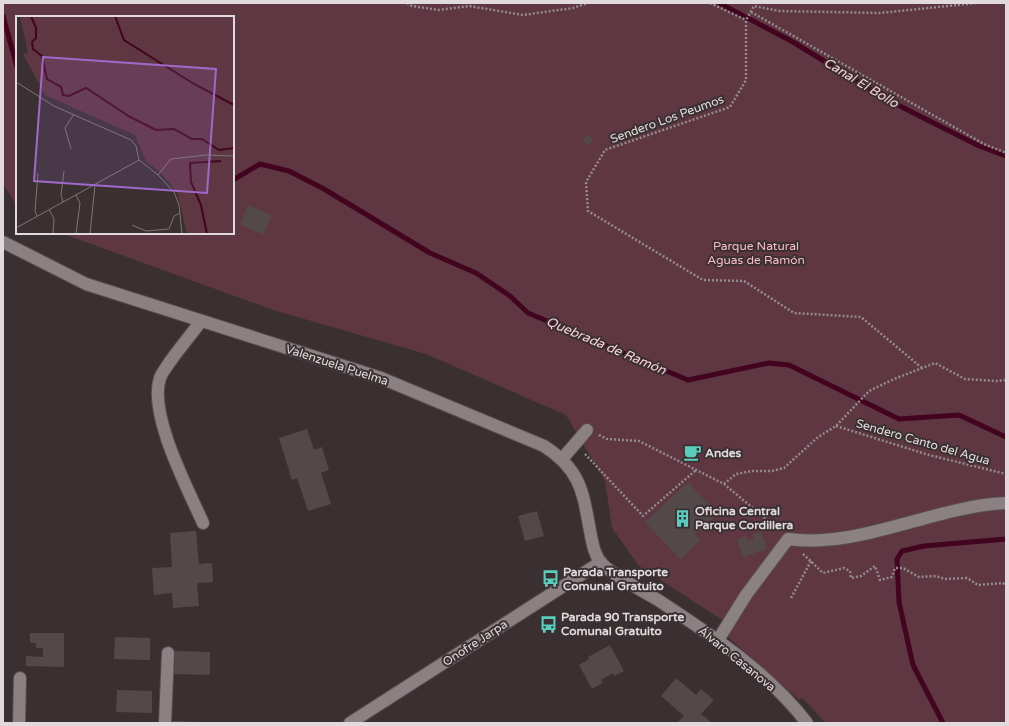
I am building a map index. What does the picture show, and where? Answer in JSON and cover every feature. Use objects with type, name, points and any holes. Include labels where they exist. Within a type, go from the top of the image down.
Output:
[{"type":"street","name":"Valenzuela Puelma","points":[[3,242],[86,284],[410,389],[544,446],[562,459],[572,470],[584,496],[595,551],[601,562]]},
{"type":"street","points":[[201,321],[160,378],[158,405],[167,440],[204,523]]},
{"type":"street","points":[[562,459],[587,430]]},
{"type":"street","points":[[718,640],[746,594],[788,540],[804,542],[850,536],[902,525],[961,508],[986,504],[1006,503]]},
{"type":"street","name":"Álvaro Casanova","points":[[601,562],[612,573],[635,585],[718,640],[777,690],[807,723]]},
{"type":"street","name":"Onofre Jarpa","points":[[351,723],[601,562]]},
{"type":"street","points":[[165,723],[168,653]]},
{"type":"street","points":[[19,723],[20,678]]},
{"type":"path","points":[[406,3],[412,6],[439,10],[469,6],[523,15],[573,8],[588,3]]},
{"type":"path","points":[[710,3],[746,20]]},
{"type":"path","points":[[977,3],[880,13],[779,11],[754,6],[751,12],[984,144],[1006,153]]},
{"type":"path","name":"Sendero Los Peumos","points":[[751,12],[746,20],[746,80],[730,107],[605,150],[586,182],[588,211],[702,280],[744,281],[794,313],[861,317],[922,368]]},
{"type":"path","points":[[922,368],[935,363],[965,379],[997,381],[1006,380]]},
{"type":"path","name":"Sendero Canto del Agua","points":[[724,484],[736,474],[752,471],[772,471],[784,468],[818,437],[836,426],[851,408],[869,391],[922,368]]},
{"type":"path","name":"Sendero Canto del Agua","points":[[836,426],[929,455],[1006,474]]},
{"type":"path","points":[[587,430],[607,439],[640,441],[724,484],[767,519],[822,573],[844,568],[850,572],[851,578],[861,576],[875,566],[880,580],[892,577],[895,568],[903,568],[919,577],[936,576],[945,579],[967,578],[978,585],[1003,583],[1006,586]]},
{"type":"path","points":[[575,444],[643,516],[696,470]]},
{"type":"path","points":[[791,598],[811,561]]},
{"type":"green space","name":"Parque Natural Aguas de Ramón","points":[[3,3],[1006,3],[1006,723],[826,723],[802,698],[799,700],[729,638],[727,623],[639,566],[612,528],[605,481],[566,415],[426,354],[273,310],[64,234],[234,234],[234,16],[16,16],[16,204],[3,184]]},
{"type":"building","points":[[586,136],[590,136],[592,140],[590,144],[586,144],[584,142],[584,138]]},
{"type":"building","points":[[248,205],[272,215],[263,235],[240,224]]},
{"type":"building","points":[[307,429],[314,450],[322,447],[329,470],[321,473],[331,504],[308,511],[297,478],[292,480],[279,438]]},
{"type":"building","name":"Oficina Central Parque Cordillera","points":[[688,482],[718,514],[695,534],[701,540],[680,559],[645,522]]},
{"type":"building","points":[[537,511],[544,536],[525,541],[518,516]]},
{"type":"building","points":[[196,531],[199,564],[212,563],[213,582],[197,583],[199,606],[173,608],[172,593],[154,595],[152,568],[172,567],[170,533]]},
{"type":"building","points":[[761,532],[767,549],[743,557],[737,539],[746,536],[748,541],[754,539],[752,535]]},
{"type":"building","points":[[30,633],[64,633],[64,667],[26,666],[26,656],[43,657],[43,648],[36,648],[36,643],[30,643]]},
{"type":"building","points":[[115,637],[150,638],[150,660],[114,659]]},
{"type":"building","points":[[610,645],[624,671],[614,676],[613,673],[601,680],[603,683],[592,689],[579,665],[589,659],[588,657]]},
{"type":"building","points":[[175,651],[210,652],[210,675],[174,674]]},
{"type":"building","points":[[676,678],[696,695],[701,689],[714,700],[701,714],[712,723],[677,723],[684,716],[661,696]]},
{"type":"building","points":[[117,690],[152,691],[152,713],[116,712]]},
{"type":"building","points":[[173,721],[202,722],[202,723],[173,723]]},
{"type":"waterway","name":"Canal El Bollo","points":[[719,3],[793,42],[886,99],[979,146],[1006,156]]},
{"type":"waterway","name":"Quebrada de Ramón","points":[[3,16],[16,63]]},
{"type":"waterway","name":"Quebrada de Ramón","points":[[234,179],[260,164],[289,171],[324,189],[430,253],[476,273],[510,296],[528,313],[688,380],[769,363],[789,365],[899,419],[959,415],[1006,437]]},
{"type":"waterway","name":"Canal El Bollo","points":[[943,723],[913,665],[899,602],[897,559],[902,551],[924,546],[1006,539]]},
{"type":"place","name":"Andes","points":[[692,453]]},
{"type":"place","name":"Oficina Central Parque Cordillera","points":[[682,518]]},
{"type":"place","name":"Parada Transporte Comunal Gratuito","points":[[550,579]]},
{"type":"place","name":"Parada 90 Transporte Comunal Gratuito","points":[[548,624]]}]
